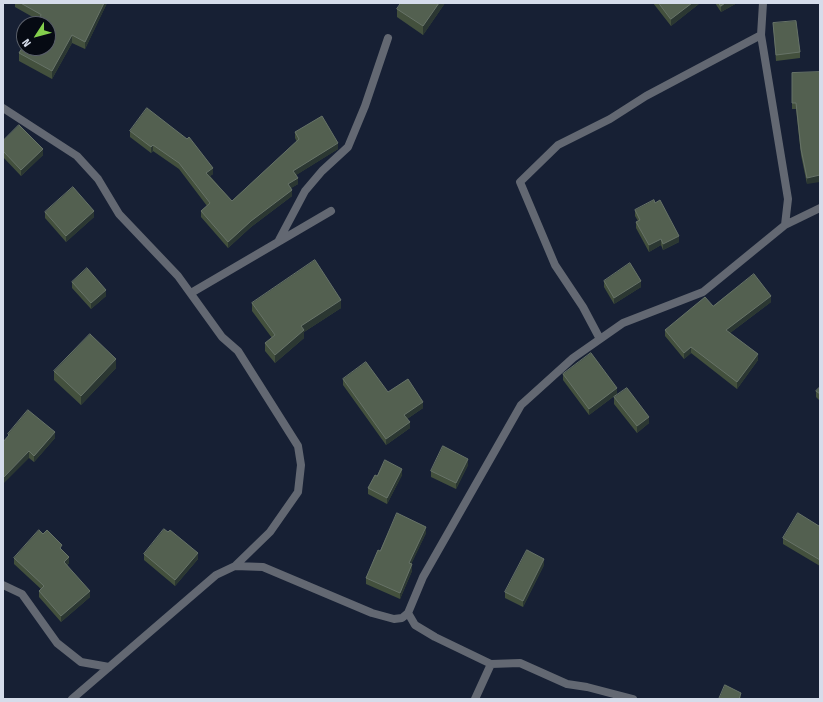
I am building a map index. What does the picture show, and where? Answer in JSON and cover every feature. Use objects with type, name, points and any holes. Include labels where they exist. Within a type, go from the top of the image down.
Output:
[{"type":"street","points":[[763,3],[761,35],[788,199],[785,225]]},
{"type":"street","points":[[600,339],[555,265],[520,182],[558,145],[610,119],[646,96],[761,35]]},
{"type":"street","points":[[279,240],[305,192],[322,171],[348,147],[370,92],[388,38]]},
{"type":"street","points":[[3,108],[77,156],[98,179],[119,214],[178,276],[222,337],[238,351],[298,446],[301,465],[298,492],[270,532],[235,566],[216,575],[72,699]]},
{"type":"street","points":[[235,566],[263,567],[372,613],[394,619],[402,618],[408,613],[423,578],[521,405],[573,358],[623,323],[703,292],[785,225],[820,208]]},
{"type":"street","points":[[191,293],[279,240],[331,211]]},
{"type":"street","points":[[3,585],[22,594],[57,643],[81,662],[109,667]]},
{"type":"street","points":[[408,613],[415,625],[435,637],[491,664],[520,663],[568,684],[593,688],[634,699]]},
{"type":"street","points":[[475,699],[491,664]]},
{"type":"building","points":[[21,3],[104,3],[85,42],[72,35],[52,71],[24,56],[56,56],[56,16],[41,15]]},
{"type":"building","points":[[401,3],[439,3],[423,26],[397,9]]},
{"type":"building","points":[[659,3],[692,3],[671,19]]},
{"type":"building","points":[[796,21],[800,52],[776,55],[773,23]]},
{"type":"building","points":[[820,72],[820,175],[807,178],[801,149],[796,103],[792,103],[792,73]]},
{"type":"building","points":[[147,108],[187,139],[189,137],[213,168],[206,173],[232,201],[299,139],[295,132],[322,116],[338,143],[293,171],[298,178],[288,184],[292,190],[251,221],[228,242],[201,211],[210,203],[179,163],[153,145],[151,147],[130,131]]},
{"type":"building","points":[[19,125],[43,149],[21,170],[3,151],[3,141]]},
{"type":"building","points":[[73,187],[94,211],[66,236],[45,212]]},
{"type":"building","points":[[654,200],[655,203],[660,200],[679,236],[663,244],[661,239],[649,245],[636,222],[640,220],[635,210]]},
{"type":"building","points":[[315,260],[341,300],[301,326],[304,330],[275,355],[265,343],[275,335],[252,303]]},
{"type":"building","points":[[630,263],[641,281],[614,298],[604,281]]},
{"type":"building","points":[[87,268],[106,290],[91,303],[72,282]]},
{"type":"building","points":[[754,274],[771,296],[726,330],[758,354],[737,382],[691,347],[684,353],[665,330],[705,297],[713,306]]},
{"type":"building","points":[[90,334],[116,359],[81,396],[54,371]]},
{"type":"building","points":[[591,353],[617,388],[589,409],[563,374]]},
{"type":"building","points":[[366,362],[388,392],[408,379],[423,402],[404,415],[410,422],[386,439],[343,379]]},
{"type":"building","points":[[820,387],[820,394],[816,391]]},
{"type":"building","points":[[627,388],[649,417],[637,426],[614,397]]},
{"type":"building","points":[[28,410],[55,432],[34,456],[29,451],[3,478],[3,442]]},
{"type":"building","points":[[443,446],[468,459],[456,483],[431,471]]},
{"type":"building","points":[[385,460],[402,469],[387,498],[368,488],[375,475],[377,476]]},
{"type":"building","points":[[397,513],[426,527],[409,563],[412,564],[400,593],[366,578],[378,550],[380,551]]},
{"type":"building","points":[[798,513],[819,526],[820,525],[820,560],[783,538]]},
{"type":"building","points":[[164,529],[168,532],[170,530],[198,553],[175,580],[144,554]]},
{"type":"building","points":[[39,530],[43,534],[47,530],[62,545],[60,548],[69,557],[64,562],[90,591],[61,616],[39,591],[44,586],[14,558]]},
{"type":"building","points":[[527,550],[544,559],[523,601],[505,592]]},
{"type":"building","points":[[725,685],[741,693],[739,699],[719,699]]}]
